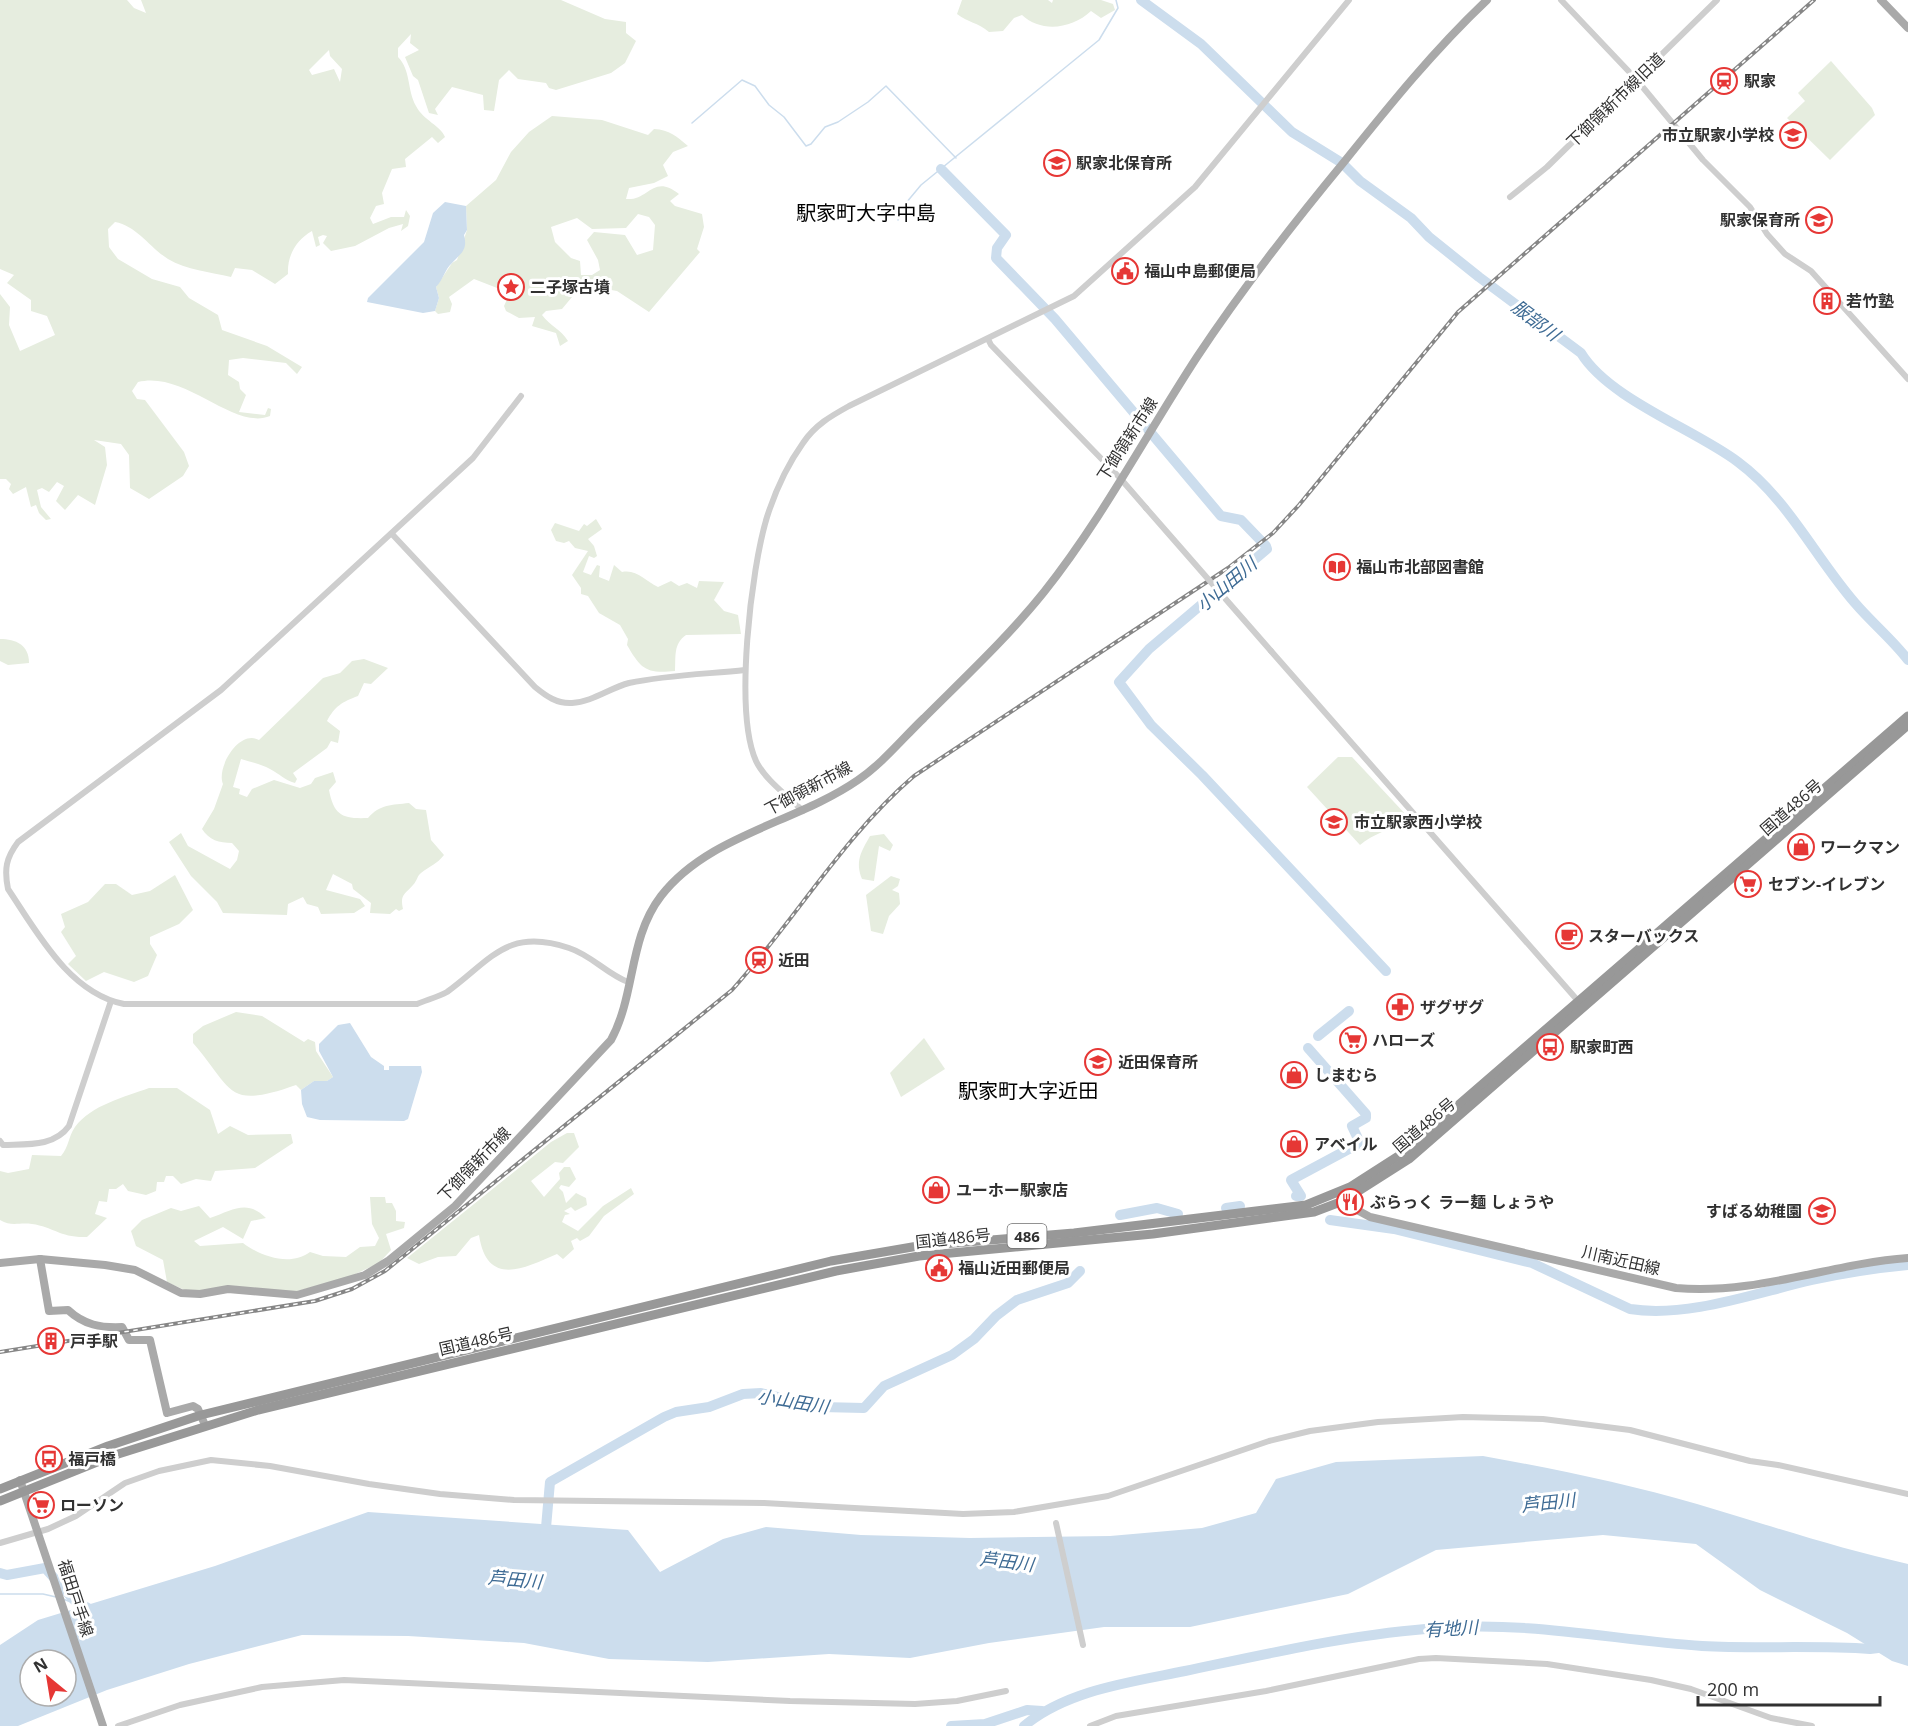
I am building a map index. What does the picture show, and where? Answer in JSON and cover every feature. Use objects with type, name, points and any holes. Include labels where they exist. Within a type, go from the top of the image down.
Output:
[{"type":"highway","name":"国道486号","points":[[1581,1004],[1908,716]]},
{"type":"highway","name":"国道486号","points":[[0,1501],[112,1456],[205,1425],[382,1379],[864,1265],[919,1256],[1153,1234],[1314,1212],[1342,1197],[1404,1153],[1908,725]]},
{"type":"highway","name":"国道486号","points":[[0,1489],[108,1446],[201,1415],[776,1273],[864,1254],[918,1246],[1074,1233],[1238,1215],[1342,1197]]},
{"type":"main road","name":"下御領新市線","points":[[0,1263],[40,1259],[135,1270],[181,1293],[200,1294],[228,1290],[297,1295],[364,1275],[388,1261],[455,1206],[612,1040],[625,1008],[628,982],[642,926],[660,897],[680,875],[734,842],[803,811],[858,781],[1020,619],[1051,582],[1197,357],[1254,276],[1425,62],[1487,0]]},
{"type":"main road","points":[[1881,0],[1908,28]]},
{"type":"main road","name":"川南近田線","points":[[1342,1197],[1370,1216],[1676,1288],[1722,1290],[1759,1286],[1830,1269],[1908,1258]]},
{"type":"main road","points":[[40,1259],[49,1311],[68,1310],[80,1321],[104,1328],[122,1327],[129,1340],[150,1340],[167,1413],[193,1406],[201,1415],[205,1425]]},
{"type":"main road","name":"福田戸手線","points":[[20,1480],[103,1726]]},
{"type":"street","points":[[803,811],[757,763],[750,736],[745,670],[750,609],[762,536],[780,485],[803,443],[824,420],[1074,296],[1100,275],[1196,187],[1349,0]]},
{"type":"street","points":[[1561,0],[1636,79],[1671,125],[1750,207],[1767,234],[1785,254],[1811,271],[1908,379]]},
{"type":"street","name":"下御領新市線旧道","points":[[1510,197],[1547,167],[1717,0]]},
{"type":"street","points":[[988,339],[991,345],[1120,478],[1581,1004]]},
{"type":"street","points":[[521,396],[473,458],[220,690],[18,842],[3,865],[8,889],[70,975],[99,997],[111,1001],[147,1005],[417,1004],[445,993],[495,952],[520,943],[533,942],[552,943],[572,948],[614,976],[628,982]]},
{"type":"street","points":[[392,534],[535,687],[553,700],[571,703],[626,684],[645,680],[745,670]]},
{"type":"street","points":[[0,1141],[3,1145],[42,1143],[64,1134],[69,1126],[111,1001]]},
{"type":"street","points":[[0,1543],[38,1532],[76,1516],[125,1483],[159,1471],[211,1460],[270,1466],[429,1492],[514,1500],[764,1503],[963,1514],[1014,1512],[1108,1496],[1269,1441],[1310,1431],[1378,1422],[1462,1417],[1543,1419],[1630,1430],[1750,1461],[1778,1465],[1908,1494]]},
{"type":"street","points":[[1056,1523],[1083,1646]]},
{"type":"street","points":[[1090,1726],[1116,1716],[1266,1691],[1419,1659],[1436,1658],[1547,1664],[1651,1680],[1691,1689],[1771,1718],[1812,1726]]},
{"type":"street","points":[[118,1726],[180,1705],[262,1687],[344,1680],[790,1701],[904,1704],[957,1701],[1006,1692]]},
{"type":"shaded area","points":[[0,0],[127,0],[134,8],[146,13],[141,0],[561,0],[605,19],[626,22],[626,33],[636,41],[625,63],[611,73],[556,90],[549,88],[546,83],[518,79],[509,70],[499,80],[494,111],[484,110],[483,95],[452,87],[435,109],[438,115],[429,113],[418,80],[413,76],[405,57],[419,50],[410,43],[411,34],[398,48],[398,57],[405,68],[416,106],[440,129],[445,137],[438,143],[432,137],[405,159],[406,167],[392,169],[382,193],[384,204],[376,206],[370,218],[373,224],[391,217],[404,217],[406,210],[410,216],[408,226],[401,231],[403,224],[389,228],[355,246],[331,251],[323,243],[327,236],[318,237],[320,245],[316,247],[312,231],[301,239],[294,249],[289,261],[288,274],[275,284],[252,270],[235,268],[231,277],[183,266],[161,254],[130,228],[115,222],[108,229],[109,247],[118,259],[152,279],[180,287],[189,298],[218,315],[222,330],[267,346],[302,367],[297,374],[286,363],[243,358],[229,360],[228,375],[239,382],[240,389],[246,395],[239,412],[265,415],[268,408],[271,409],[270,416],[256,418],[225,409],[173,384],[156,381],[138,382],[132,391],[137,399],[145,400],[184,452],[189,466],[183,476],[149,499],[130,488],[129,455],[121,444],[94,440],[105,447],[107,465],[95,505],[78,495],[65,510],[56,501],[64,486],[57,482],[49,492],[42,488],[37,490],[41,507],[51,519],[46,520],[39,513],[36,505],[31,507],[26,487],[13,494],[9,489],[11,484],[6,479],[0,479],[0,294],[10,307],[9,325],[20,351],[55,335],[47,316],[31,311],[31,300],[7,283],[14,275],[0,269]],"holes":[[[329,50],[330,56],[342,69],[340,82],[334,69],[312,75],[309,70]]]},
{"type":"shaded area","points":[[962,0],[1048,0],[1052,3],[1053,0],[1101,0],[1113,4],[1115,10],[1101,18],[1091,11],[1075,22],[1056,26],[1038,25],[1022,15],[1014,18],[1003,31],[989,32],[957,14]]},
{"type":"shaded area","points":[[1831,61],[1872,108],[1875,115],[1830,160],[1787,118],[1805,101],[1798,93]]},
{"type":"shaded area","points":[[552,116],[602,120],[648,135],[654,129],[669,132],[688,146],[673,152],[663,165],[668,176],[654,183],[629,188],[626,199],[640,196],[651,189],[663,186],[679,194],[670,201],[675,206],[702,214],[704,227],[697,249],[700,252],[649,312],[617,291],[582,285],[562,309],[546,311],[542,315],[568,341],[560,346],[556,333],[532,326],[535,317],[519,318],[506,311],[504,306],[510,293],[474,279],[449,297],[452,304],[450,312],[438,314],[435,311],[439,298],[436,287],[452,263],[457,260],[467,230],[466,206],[496,180],[511,152],[529,132]],"holes":[[[638,214],[649,217],[655,225],[653,250],[637,255],[625,235],[594,232],[587,240],[598,260],[600,270],[592,275],[581,275],[580,261],[571,258],[555,242],[551,227],[577,218],[592,229],[626,228]]]},
{"type":"shaded area","points":[[596,519],[602,529],[588,539],[594,546],[597,556],[594,558],[589,556],[583,572],[591,575],[597,565],[600,566],[599,577],[609,581],[614,565],[622,572],[637,574],[658,587],[671,581],[679,586],[687,583],[697,588],[699,581],[724,582],[714,600],[724,611],[738,615],[741,634],[686,635],[677,647],[675,671],[657,672],[641,665],[627,645],[628,639],[620,625],[599,613],[588,596],[581,594],[581,588],[572,575],[588,551],[575,548],[569,541],[564,543],[556,541],[551,530],[555,523],[579,531],[584,524],[587,526]]},
{"type":"shaded area","points":[[0,639],[11,640],[24,647],[29,663],[8,665],[0,661]]},
{"type":"shaded area","points":[[364,659],[388,668],[371,684],[364,683],[358,696],[340,705],[330,716],[327,721],[340,731],[338,743],[331,741],[327,748],[293,773],[297,779],[295,783],[267,767],[241,759],[233,787],[240,789],[239,794],[247,797],[252,789],[274,780],[300,788],[311,784],[315,778],[333,772],[336,782],[329,790],[337,811],[341,814],[352,818],[368,818],[382,808],[409,803],[416,809],[426,810],[431,840],[444,855],[420,874],[405,893],[402,898],[403,909],[399,911],[396,909],[390,914],[370,913],[371,903],[353,889],[352,884],[333,874],[326,890],[360,899],[365,906],[354,913],[321,914],[318,907],[307,904],[303,897],[288,904],[287,915],[223,913],[217,902],[191,876],[169,842],[181,833],[188,846],[230,869],[237,860],[239,851],[232,843],[215,840],[202,829],[214,809],[223,784],[223,769],[231,752],[244,740],[251,738],[259,740],[323,678],[340,673],[352,661]]},
{"type":"shaded area","points":[[1338,757],[1352,757],[1408,817],[1360,845],[1307,787]]},
{"type":"shaded area","points":[[884,834],[893,845],[890,851],[879,846],[874,881],[862,879],[859,862],[864,847],[870,836]]},
{"type":"shaded area","points":[[175,875],[193,910],[179,924],[150,937],[150,944],[157,955],[148,976],[134,982],[104,972],[86,981],[68,964],[76,956],[61,932],[65,927],[61,914],[88,902],[105,884],[116,884],[132,895],[150,891]]},
{"type":"shaded area","points":[[891,876],[900,879],[898,886],[892,890],[899,893],[900,904],[889,916],[883,934],[871,931],[866,895]]},
{"type":"shaded area","points":[[236,1012],[262,1016],[304,1042],[308,1039],[315,1042],[316,1051],[333,1077],[327,1081],[314,1081],[301,1090],[296,1085],[256,1096],[233,1091],[193,1043],[193,1034],[203,1026]]},
{"type":"shaded area","points":[[924,1038],[945,1069],[901,1097],[890,1073]]},
{"type":"shaded area","points":[[149,1088],[177,1088],[210,1110],[218,1134],[230,1126],[248,1135],[291,1134],[293,1143],[255,1168],[215,1171],[211,1181],[196,1179],[181,1184],[173,1176],[166,1176],[164,1182],[157,1182],[156,1191],[146,1195],[128,1191],[123,1184],[116,1189],[109,1189],[107,1202],[99,1201],[95,1214],[107,1218],[87,1237],[70,1236],[40,1225],[12,1224],[0,1220],[0,1171],[8,1173],[29,1169],[32,1155],[61,1156],[71,1134],[82,1119],[99,1107]]},
{"type":"shaded area","points":[[567,1133],[574,1133],[579,1147],[563,1163],[555,1162],[531,1181],[544,1197],[560,1179],[559,1173],[564,1167],[570,1167],[576,1179],[569,1187],[561,1185],[559,1188],[563,1192],[566,1203],[576,1193],[586,1198],[587,1205],[575,1211],[571,1207],[564,1211],[570,1214],[565,1215],[562,1222],[578,1231],[603,1206],[631,1188],[634,1194],[604,1216],[589,1236],[580,1241],[577,1238],[571,1241],[574,1249],[563,1259],[557,1254],[532,1265],[508,1270],[498,1268],[490,1262],[483,1251],[479,1235],[471,1238],[456,1256],[438,1257],[419,1264],[407,1258],[551,1142]]},
{"type":"shaded area","points":[[370,1197],[385,1197],[386,1203],[392,1203],[396,1211],[396,1221],[405,1222],[404,1228],[386,1234],[391,1250],[379,1263],[349,1277],[290,1293],[187,1291],[167,1282],[163,1260],[136,1246],[131,1231],[142,1220],[171,1208],[181,1211],[199,1206],[210,1218],[233,1209],[246,1208],[259,1212],[266,1218],[251,1221],[243,1239],[223,1227],[194,1241],[200,1246],[243,1243],[266,1256],[284,1259],[293,1259],[310,1252],[323,1256],[346,1257],[360,1247],[375,1246],[379,1238],[372,1224]]},
{"type":"water","points":[[445,202],[466,206],[467,230],[464,235],[463,251],[450,265],[436,287],[439,298],[435,311],[423,313],[367,302],[368,298],[424,242],[433,213]]},
{"type":"water","points":[[350,1023],[371,1057],[384,1066],[384,1070],[389,1070],[389,1066],[421,1066],[422,1072],[408,1119],[404,1121],[320,1120],[307,1117],[302,1104],[301,1090],[314,1081],[327,1081],[333,1077],[319,1051],[319,1044],[338,1025]]},
{"type":"water","name":"芦田川","points":[[1483,1456],[1644,1490],[1828,1544],[1908,1564],[1908,1666],[1892,1661],[1847,1633],[1760,1590],[1696,1544],[1603,1535],[1436,1550],[1348,1594],[1190,1627],[1104,1627],[989,1643],[910,1658],[829,1654],[708,1662],[609,1659],[524,1643],[408,1636],[302,1635],[189,1664],[78,1702],[78,1648],[18,1648],[18,1708],[62,1708],[18,1726],[0,1726],[0,1645],[38,1620],[215,1566],[368,1512],[628,1530],[660,1572],[723,1539],[766,1527],[861,1535],[970,1538],[1110,1536],[1202,1528],[1256,1513],[1276,1479],[1336,1462]]},
{"type":"waterway","points":[[898,220],[901,209],[921,185],[1099,40],[1118,8],[1116,0]]},
{"type":"waterway","name":"服部川","points":[[1141,0],[1201,44],[1292,132],[1342,163],[1360,181],[1411,218],[1429,237],[1479,277],[1581,353],[1594,370],[1611,385],[1654,413],[1720,450],[1756,477],[1772,493],[1855,603],[1908,660]]},
{"type":"waterway","points":[[692,123],[742,80],[755,86],[769,105],[784,117],[806,146],[811,144],[825,127],[838,122],[868,102],[886,86],[956,158]]},
{"type":"waterway","name":"小山田川","points":[[941,169],[1006,235],[997,248],[996,258],[1055,319],[1221,516],[1241,520],[1266,546],[1267,549],[1149,649],[1119,682],[1151,725],[1202,775],[1386,971]]},
{"type":"waterway","name":"小山田川","points":[[1318,1036],[1349,1011]]},
{"type":"waterway","name":"小山田川","points":[[1296,1196],[1301,1196],[1291,1180],[1360,1143],[1352,1126],[1366,1118],[1366,1114],[1308,1048]]},
{"type":"waterway","name":"小山田川","points":[[1226,1208],[1240,1206]]},
{"type":"waterway","name":"小山田川","points":[[1120,1215],[1157,1208],[1178,1214]]},
{"type":"waterway","points":[[1330,1220],[1394,1229],[1532,1263],[1630,1309],[1652,1311],[1721,1303],[1824,1277],[1908,1265]]},
{"type":"waterway","name":"小山田川","points":[[545,1539],[550,1482],[664,1417],[676,1412],[709,1407],[743,1394],[761,1393],[821,1407],[864,1408],[884,1386],[952,1355],[974,1339],[996,1316],[1017,1300],[1068,1283],[1080,1271]]},
{"type":"waterway","points":[[0,1573],[7,1575],[45,1568],[74,1600],[95,1612]]},
{"type":"waterway","points":[[0,1594],[43,1594],[56,1597]]},
{"type":"waterway","points":[[63,1599],[84,1607]]},
{"type":"waterway","name":"有地川","points":[[1024,1726],[1060,1704],[1100,1689],[1312,1645],[1376,1634],[1440,1628],[1539,1629],[1702,1646],[1870,1649],[1886,1647]]},
{"type":"waterway","points":[[951,1726],[985,1724],[1027,1710],[1042,1711]]},
{"type":"railway","points":[[0,1352],[315,1301],[352,1289],[385,1271],[732,990],[864,825],[914,776],[1228,568],[1273,533],[1299,505],[1458,312],[1814,0]]},
{"type":"place","name":"駅家","points":[[1724,81]]},
{"type":"place","name":"市立駅家小学校","points":[[1793,135]]},
{"type":"place","name":"駅家北保育所","points":[[1057,163]]},
{"type":"place","name":"駅家保育所","points":[[1819,220]]},
{"type":"place","name":"福山中島郵便局","points":[[1125,271]]},
{"type":"place","name":"二子塚古墳","points":[[511,287]]},
{"type":"place","name":"若竹塾","points":[[1827,301]]},
{"type":"place","name":"福山市北部図書館","points":[[1337,567]]},
{"type":"place","name":"市立駅家西小学校","points":[[1334,822]]},
{"type":"place","name":"ワークマン","points":[[1801,847]]},
{"type":"place","name":"セブン-イレブン","points":[[1748,884]]},
{"type":"place","name":"スターバックス","points":[[1569,936]]},
{"type":"place","name":"近田","points":[[759,960]]},
{"type":"place","name":"ザグザグ","points":[[1400,1007]]},
{"type":"place","name":"ハローズ","points":[[1353,1040]]},
{"type":"place","name":"駅家町西","points":[[1550,1047]]},
{"type":"place","name":"近田保育所","points":[[1098,1062]]},
{"type":"place","name":"しまむら","points":[[1294,1075]]},
{"type":"place","name":"アベイル","points":[[1294,1144]]},
{"type":"place","name":"ユーホー駅家店","points":[[936,1190]]},
{"type":"place","name":"ぶらっく ラー麺 しょうや","points":[[1350,1202]]},
{"type":"place","name":"すばる幼稚園","points":[[1822,1211]]},
{"type":"place","name":"福山近田郵便局","points":[[939,1268]]},
{"type":"place","name":"戸手駅","points":[[51,1341]]},
{"type":"place","name":"福戸橋","points":[[49,1459]]},
{"type":"place","name":"ローソン","points":[[41,1505]]},
{"type":"district","name":"駅家町大字中島","points":[[866,212]]},
{"type":"district","name":"駅家町大字近田","points":[[1028,1090]]}]
